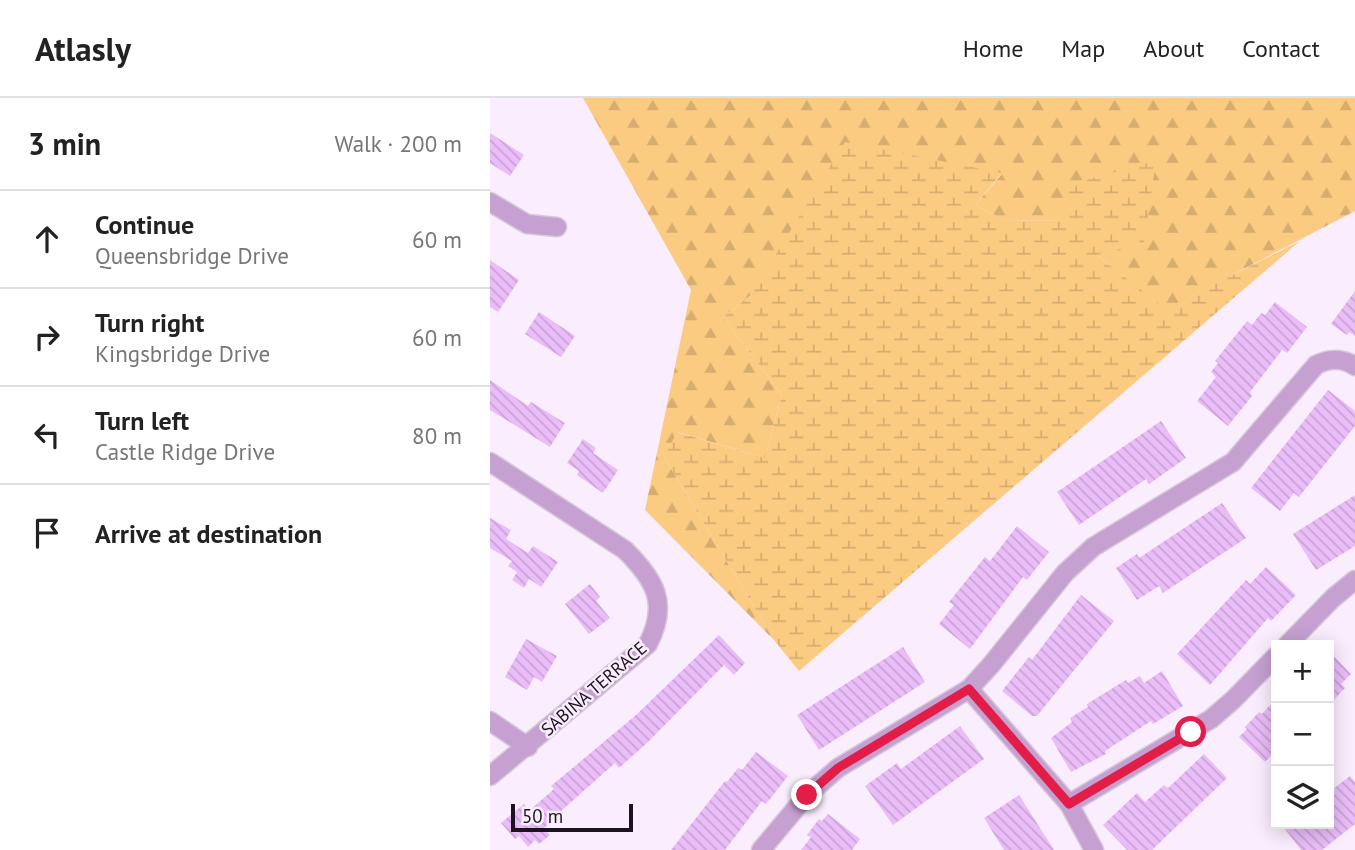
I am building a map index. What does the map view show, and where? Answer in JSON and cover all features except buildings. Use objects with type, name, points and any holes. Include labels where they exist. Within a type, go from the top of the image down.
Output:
[{"type":"street","points":[[490,202],[527,224],[557,227]]},
{"type":"street","points":[[761,850],[807,795],[838,768],[969,689],[992,665],[1065,573],[1093,547],[1233,462],[1316,365],[1338,359],[1355,366]]},
{"type":"street","name":"SABINA TERRACE","points":[[490,461],[625,550],[640,565],[657,596],[659,616],[648,645],[490,776]]},
{"type":"street","points":[[1292,640],[1333,598],[1355,580]]},
{"type":"street","points":[[1069,804],[1211,719],[1234,700],[1271,661]]},
{"type":"street","points":[[969,689],[1069,804],[1094,850]]},
{"type":"street","points":[[490,721],[527,747]]},
{"type":"green space","points":[[583,98],[1355,98],[1355,211],[1165,310],[1096,254],[1065,220],[1006,221],[975,205],[1002,174],[751,295],[723,317],[782,395],[765,458],[678,432],[664,457],[774,640],[645,510],[691,290]]},
{"type":"green space","points":[[845,142],[1002,173],[975,205],[1006,221],[1065,220],[1067,185],[1156,161],[1144,243],[1097,255],[1165,309],[1300,241],[799,671],[774,640],[664,457],[677,432],[765,458],[782,395],[723,317],[751,295]]},
{"type":"route","points":[[807,795],[838,768],[969,689],[1069,804],[1191,732]]}]
